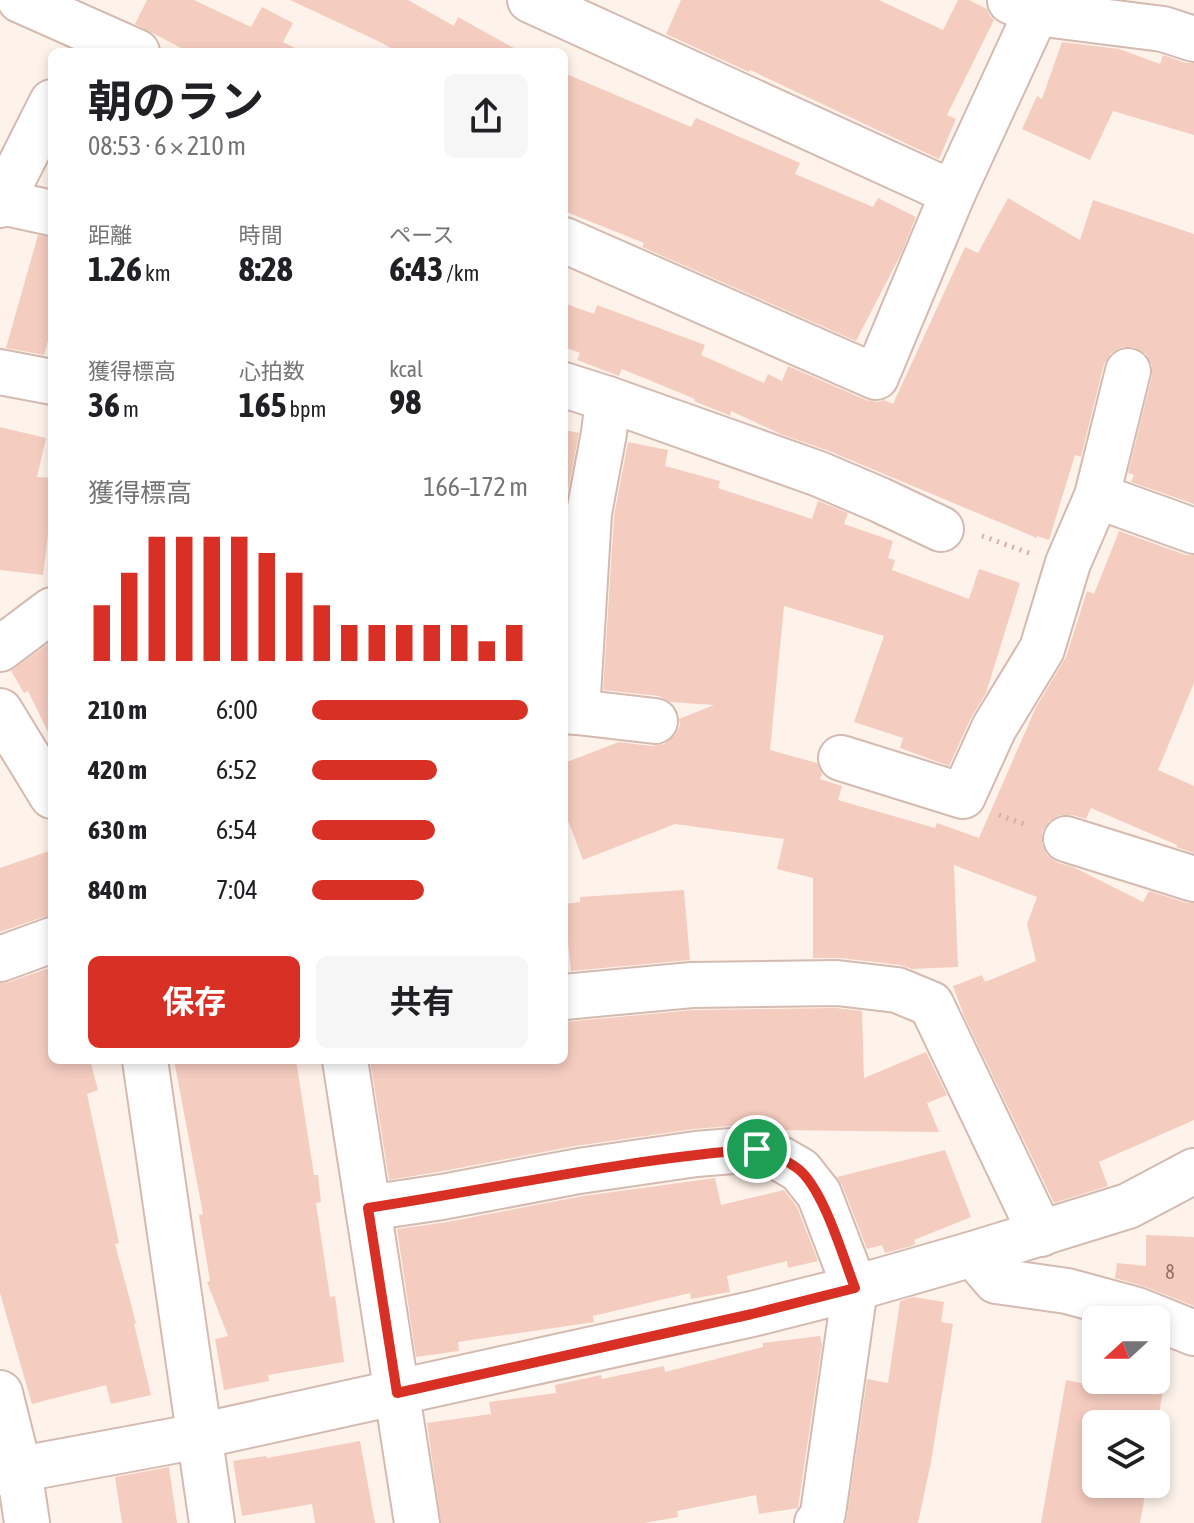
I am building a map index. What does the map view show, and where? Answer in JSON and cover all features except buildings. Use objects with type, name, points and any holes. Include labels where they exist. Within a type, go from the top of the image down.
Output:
[{"type":"street","points":[[20,0],[89,27],[129,48]]},
{"type":"street","points":[[530,0],[953,193]]},
{"type":"street","points":[[568,242],[876,377],[1027,4],[1163,29],[1194,39]]},
{"type":"street","points":[[48,110],[0,204],[48,212]]},
{"type":"street","points":[[841,758],[963,796],[994,728],[1042,649],[1068,563],[1097,496],[1128,371]]},
{"type":"street","points":[[0,372],[48,381]]},
{"type":"street","points":[[568,386],[819,474],[961,532]]},
{"type":"street","points":[[608,399],[589,513],[570,711],[655,721]]},
{"type":"street","points":[[1097,496],[1194,531]]},
{"type":"street","points":[[0,649],[48,613]]},
{"type":"street","points":[[0,711],[14,761],[48,792]]},
{"type":"street","points":[[1066,839],[1194,879]]},
{"type":"street","points":[[0,959],[48,941]]},
{"type":"street","points":[[568,997],[692,985],[837,983],[897,990],[931,1004],[1041,1234]]},
{"type":"street","points":[[146,1064],[212,1523]]},
{"type":"street","points":[[346,1064],[417,1523]]},
{"type":"street","points":[[368,1208],[696,1154],[757,1149],[800,1170],[819,1194],[855,1288],[823,1513],[817,1523]]},
{"type":"street","points":[[9,1471],[199,1436],[737,1318],[855,1288],[1041,1234],[1128,1206],[1194,1171]]},
{"type":"street","points":[[973,1254],[996,1281],[1067,1291],[1137,1310],[1194,1333]]},
{"type":"street","points":[[0,1393],[9,1471],[27,1523]]},
{"type":"path","points":[[961,532],[1039,556]]},
{"type":"path","points":[[963,796],[983,809],[1066,839]]},
{"type":"route","points":[[757,1149],[800,1170],[819,1194],[855,1288],[397,1393],[368,1208],[579,1171],[696,1154],[757,1149]]}]
